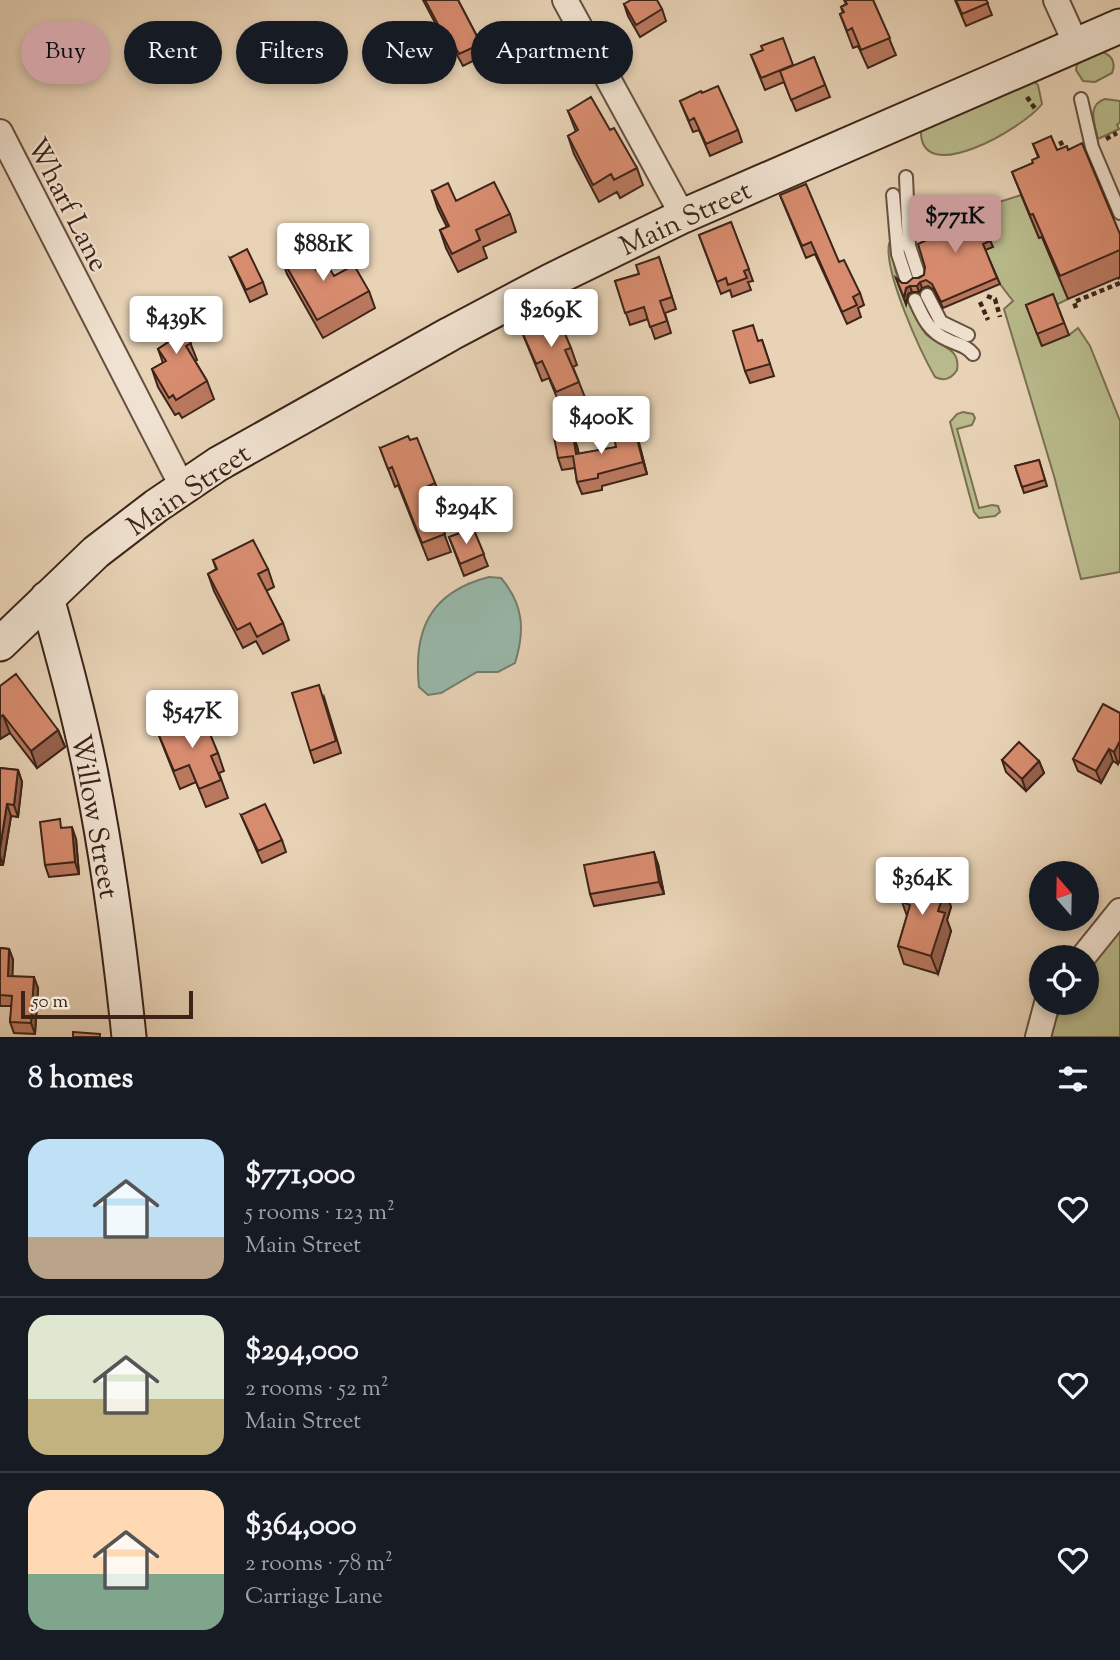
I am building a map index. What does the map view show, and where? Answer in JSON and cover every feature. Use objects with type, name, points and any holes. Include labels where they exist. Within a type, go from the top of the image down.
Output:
[{"type":"main road","name":"Main Street","points":[[0,644],[96,552],[156,506],[228,458],[470,323],[683,216],[1120,26]]},
{"type":"main road","name":"Willow Street","points":[[47,598],[76,705],[91,774],[104,849],[129,1037]]},
{"type":"street","points":[[565,0],[683,216]]},
{"type":"street","points":[[1056,0],[1076,44]]},
{"type":"street","name":"Wharf Lane","points":[[0,132],[183,488]]},
{"type":"street","points":[[1093,945],[1120,911]]},
{"type":"street","points":[[1038,1037],[1044,1015]]},
{"type":"lane","points":[[1081,99],[1092,147],[1120,213]]},
{"type":"lane","points":[[893,195],[899,260],[913,278],[906,177]]},
{"type":"lane","points":[[968,335],[941,322],[921,298],[928,327],[943,338],[964,345],[973,354]]},
{"type":"path","points":[[1025,93],[1036,110]]},
{"type":"path","points":[[1060,141],[1071,161]]},
{"type":"path","points":[[957,205],[961,216]]},
{"type":"path","points":[[1076,308],[1074,302],[1120,280]]},
{"type":"path","points":[[987,296],[995,299],[1000,317]]},
{"type":"path","points":[[980,302],[988,320]]},
{"type":"green space","points":[[1098,51],[1111,58],[1114,65],[1112,73],[1095,82],[1083,81],[1076,70],[1077,64]]},
{"type":"green space","points":[[1031,79],[1038,85],[1042,104],[1015,126],[974,148],[953,154],[936,154],[924,146],[921,128]]},
{"type":"green space","points":[[1105,99],[1120,101],[1120,122],[1117,125],[1119,129],[1098,139],[1094,110],[1099,102]]},
{"type":"green space","points":[[1021,195],[1068,299],[1031,317],[1041,345],[1069,335],[1078,328],[1090,346],[1120,421],[1120,572],[1081,579],[1054,476],[1004,309],[1013,301],[1000,284],[985,250],[992,247],[977,209]]},
{"type":"green space","points":[[889,244],[906,303],[909,303],[926,334],[956,356],[957,370],[948,378],[935,377],[913,331],[897,292],[889,257]]},
{"type":"green space","points":[[963,412],[973,414],[975,418],[972,425],[957,429],[979,508],[998,506],[1000,512],[995,516],[979,518],[974,512],[950,422]]},
{"type":"green space","points":[[1120,922],[1120,1037],[1047,1037],[1058,1015],[1099,1015],[1099,952]]},
{"type":"shaded area","points":[[489,577],[501,578],[518,608],[521,629],[515,663],[498,672],[477,672],[441,693],[428,695],[419,687],[418,667],[423,631],[430,616],[439,603],[452,592]]},
{"type":"building","points":[[425,0],[458,0],[471,25],[471,49],[459,54],[457,50],[457,21],[436,21]]},
{"type":"building","points":[[631,0],[657,0],[662,9],[636,25],[624,4]]},
{"type":"building","points":[[845,0],[873,0],[890,38],[861,50],[852,28],[847,31],[840,14],[844,12],[841,7],[847,4]]},
{"type":"building","points":[[956,0],[986,0],[988,3],[962,14]]},
{"type":"building","points":[[783,38],[793,65],[761,78],[751,55],[763,50],[761,46]]},
{"type":"building","points":[[814,57],[825,85],[791,100],[780,71]]},
{"type":"building","points":[[718,86],[738,130],[706,144],[694,118],[689,121],[680,101]]},
{"type":"building","points":[[591,97],[610,130],[614,128],[637,168],[614,180],[611,174],[593,185],[568,136],[578,130],[568,111]]},
{"type":"building","points":[[1051,136],[1057,150],[1067,146],[1068,150],[1082,143],[1120,234],[1120,250],[1060,276],[1012,172],[1033,163],[1032,160],[1039,157],[1033,144]]},
{"type":"building","points":[[494,182],[510,214],[476,230],[480,240],[452,254],[440,230],[449,226],[432,191],[448,183],[456,201]]},
{"type":"building","points":[[806,184],[839,262],[844,260],[860,293],[853,297],[857,305],[842,312],[811,242],[802,246],[780,195]]},
{"type":"building","points":[[974,203],[990,241],[983,244],[997,278],[941,302],[932,284],[926,280],[917,286],[906,288],[904,298],[896,278],[907,283],[924,275],[925,267],[918,244],[931,238],[925,224]]},
{"type":"building","points":[[731,222],[749,269],[744,271],[747,278],[728,285],[726,278],[717,282],[699,235]]},
{"type":"building","points":[[302,245],[316,270],[327,264],[334,276],[354,265],[369,291],[317,320],[281,257]]},
{"type":"building","points":[[247,249],[263,282],[246,290],[230,258]]},
{"type":"building","points":[[659,257],[672,297],[660,301],[667,321],[650,327],[644,307],[625,313],[615,281],[639,274],[636,265]]},
{"type":"building","points":[[1053,294],[1064,323],[1037,334],[1026,305]]},
{"type":"building","points":[[175,300],[186,317],[178,322],[191,343],[186,346],[207,381],[176,400],[173,395],[169,398],[152,369],[166,361],[158,349],[170,341],[153,313]]},
{"type":"building","points":[[555,310],[571,348],[565,350],[579,382],[556,392],[542,361],[536,364],[522,332],[527,330],[524,323]]},
{"type":"building","points":[[753,325],[758,341],[762,340],[770,364],[745,371],[733,331]]},
{"type":"building","points":[[635,431],[643,462],[598,474],[598,478],[577,482],[573,456],[558,458],[554,437],[573,434],[576,454],[616,447],[614,437]]},
{"type":"building","points":[[408,436],[410,440],[417,438],[435,483],[426,487],[445,534],[422,543],[392,467],[388,469],[380,448]]},
{"type":"building","points":[[1039,460],[1045,480],[1022,487],[1015,466]]},
{"type":"building","points":[[473,528],[484,554],[460,564],[449,537]]},
{"type":"building","points":[[253,540],[268,569],[258,574],[283,623],[257,637],[250,623],[237,630],[208,574],[217,569],[213,560]]},
{"type":"building","points":[[16,674],[58,730],[31,751],[3,715],[0,717],[0,686]]},
{"type":"building","points":[[319,685],[336,741],[310,751],[292,693]]},
{"type":"building","points":[[1103,704],[1120,713],[1120,741],[1114,752],[1109,749],[1096,771],[1073,759]]},
{"type":"building","points":[[202,715],[218,753],[211,756],[221,780],[199,789],[189,765],[174,771],[158,733]]},
{"type":"building","points":[[1019,742],[1039,761],[1022,779],[1002,760]]},
{"type":"building","points":[[0,768],[18,770],[14,805],[7,804],[0,848]]},
{"type":"building","points":[[265,804],[282,840],[258,851],[241,815]]},
{"type":"building","points":[[60,819],[61,828],[72,827],[75,862],[45,865],[40,822]]},
{"type":"building","points":[[654,852],[659,882],[590,894],[584,865]]},
{"type":"building","points":[[909,879],[945,890],[938,911],[945,913],[931,956],[898,946],[910,905],[902,902]]},
{"type":"building","points":[[0,948],[9,949],[8,976],[34,977],[31,1023],[10,1022],[12,996],[0,995]]},
{"type":"building","points":[[73,1032],[100,1034],[100,1037],[73,1037]]}]
